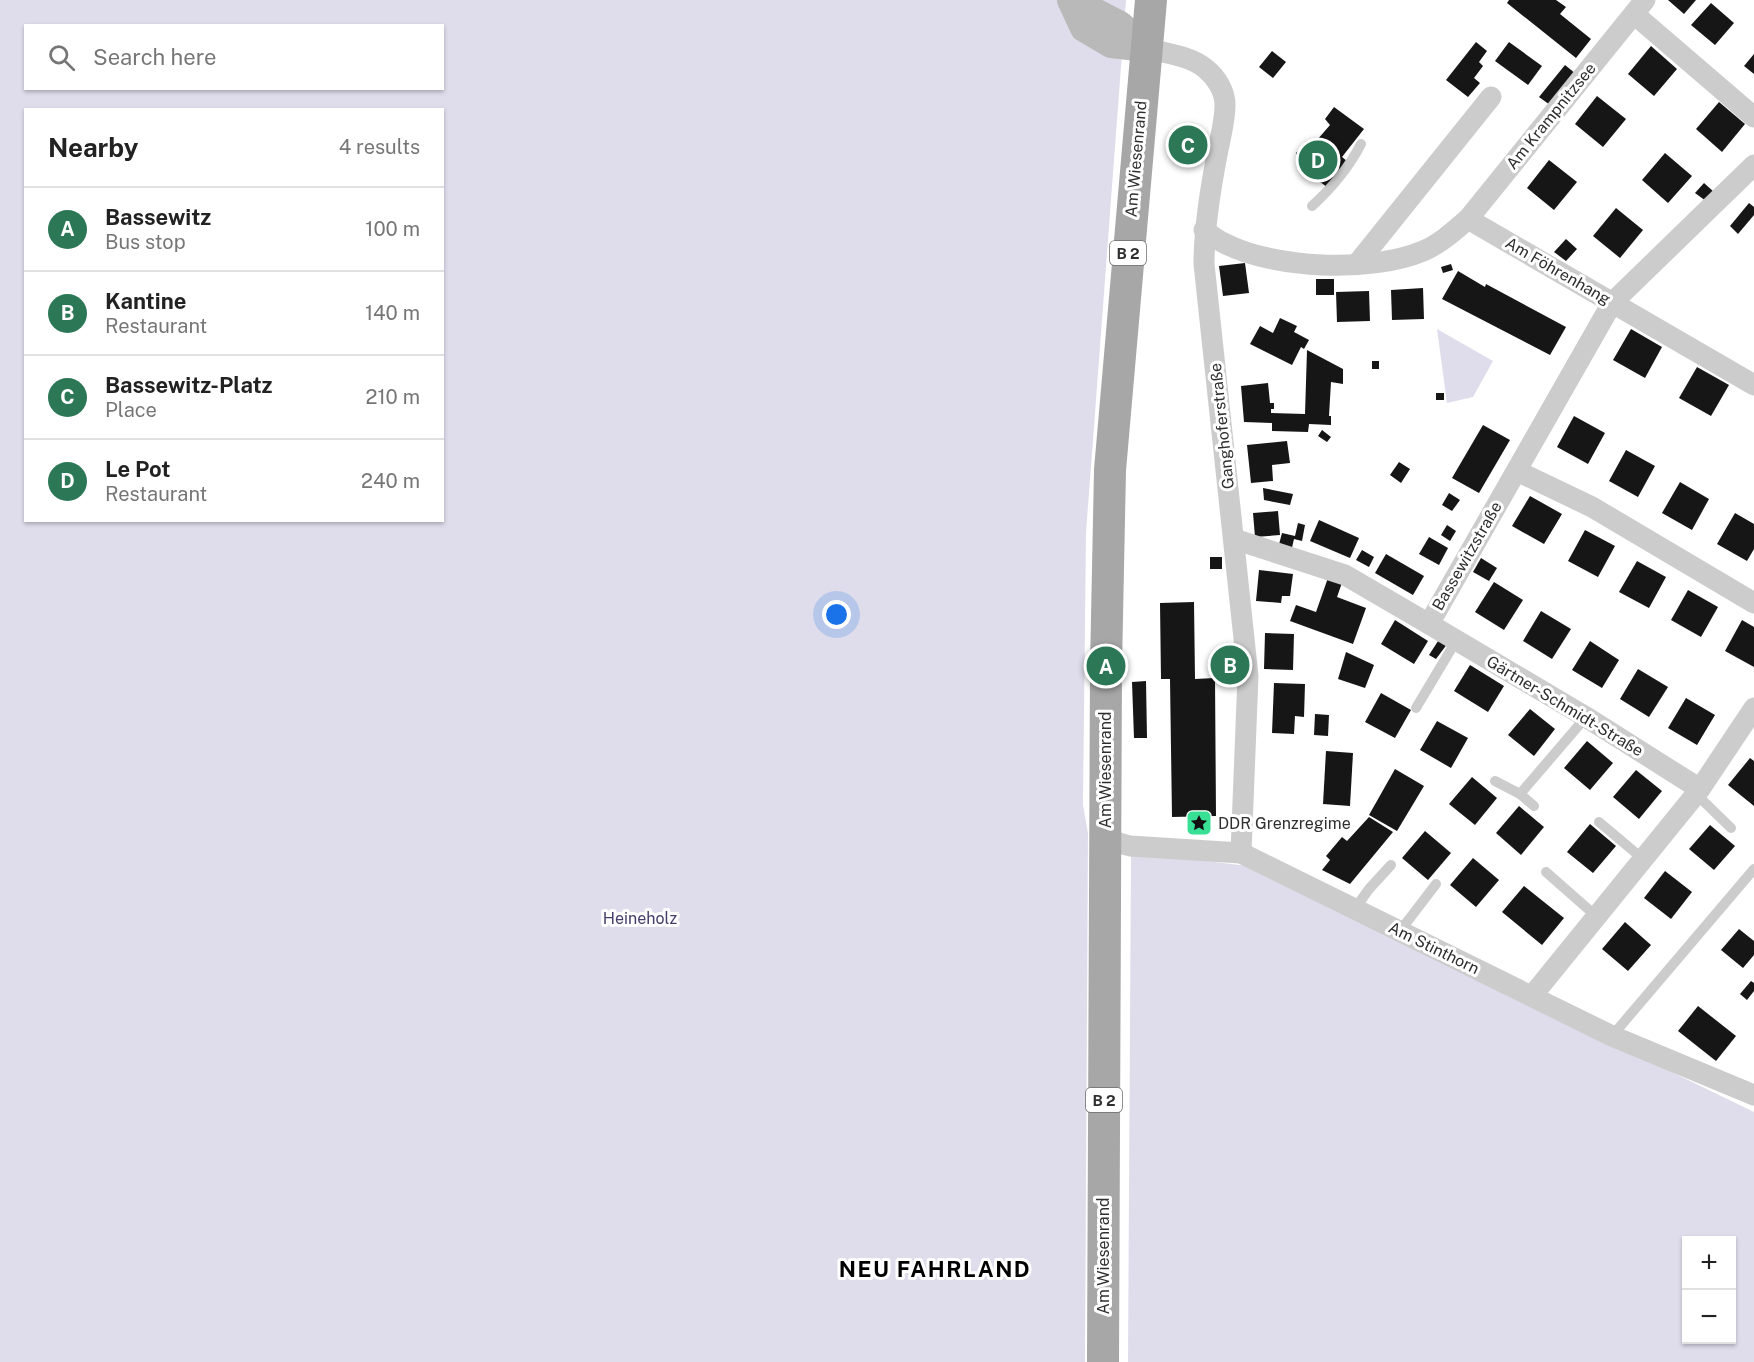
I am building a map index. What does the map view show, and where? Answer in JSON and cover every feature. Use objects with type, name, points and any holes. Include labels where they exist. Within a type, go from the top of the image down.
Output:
[{"type":"main road","name":"Am Wiesenrand","points":[[1102,1362],[1110,470],[1151,0]]},
{"type":"street","points":[[1071,0],[1084,28],[1111,44],[1146,48]]},
{"type":"street","points":[[1077,0],[1120,25],[1146,48]]},
{"type":"street","name":"Am Krampnitzsee","points":[[1468,219],[1640,7],[1754,117]]},
{"type":"street","name":"Ganghoferstraße","points":[[1146,48],[1203,66],[1216,80],[1225,103],[1204,230],[1205,275],[1248,676],[1241,854]]},
{"type":"street","points":[[1357,264],[1491,97]]},
{"type":"street","points":[[1612,303],[1754,165]]},
{"type":"street","points":[[1204,230],[1224,243],[1272,259],[1308,264],[1376,264],[1424,251],[1445,239],[1468,219]]},
{"type":"street","name":"Am Föhrenhang","points":[[1468,219],[1754,385]]},
{"type":"street","name":"Bassewitzstraße","points":[[1234,539],[1346,575],[1428,624],[1612,303]]},
{"type":"street","points":[[1517,471],[1592,507],[1754,603]]},
{"type":"street","name":"Gärtner-Schmidt-Straße","points":[[1428,624],[1586,717],[1698,791]]},
{"type":"street","points":[[1532,996],[1698,791],[1752,718]]},
{"type":"street","name":"Am Stinthorn","points":[[1105,839],[1130,846],[1241,854],[1612,1036],[1754,1095]]},
{"type":"lane","points":[[1312,206],[1332,188],[1348,168],[1361,144]]},
{"type":"lane","points":[[1416,708],[1456,642]]},
{"type":"lane","points":[[1520,794],[1586,717]]},
{"type":"lane","points":[[1495,781],[1520,794],[1534,806]]},
{"type":"lane","points":[[1698,791],[1731,828]]},
{"type":"lane","points":[[1599,822],[1643,859]]},
{"type":"lane","points":[[1353,910],[1391,865]]},
{"type":"lane","points":[[1612,1036],[1754,868]]},
{"type":"lane","points":[[1546,872],[1596,916]]},
{"type":"lane","points":[[1400,931],[1436,884]]},
{"type":"green space","name":"Heineholz","points":[[0,0],[1126,0],[1086,533],[1083,805],[1088,833],[1085,1362],[0,1362]]},
{"type":"green space","points":[[1437,329],[1493,361],[1473,397],[1447,403]]},
{"type":"green space","points":[[1131,852],[1248,866],[1754,1112],[1754,1362],[1128,1362]]},
{"type":"building","points":[[1509,0],[1556,0],[1566,7],[1560,14],[1591,39],[1576,58],[1507,3]]},
{"type":"building","points":[[1668,0],[1696,0],[1684,14]]},
{"type":"building","points":[[1711,3],[1734,23],[1715,45],[1691,25]]},
{"type":"building","points":[[1476,42],[1487,51],[1479,62],[1483,66],[1474,78],[1480,83],[1468,97],[1446,80]]},
{"type":"building","points":[[1509,42],[1542,66],[1528,85],[1495,61]]},
{"type":"building","points":[[1651,46],[1677,69],[1654,96],[1628,74]]},
{"type":"building","points":[[1272,51],[1286,62],[1273,78],[1259,67]]},
{"type":"building","points":[[1754,54],[1754,74],[1744,66]]},
{"type":"building","points":[[1565,65],[1576,74],[1550,105],[1539,97]]},
{"type":"building","points":[[1597,96],[1626,119],[1603,147],[1575,124]]},
{"type":"building","points":[[1719,102],[1745,124],[1722,152],[1696,129]]},
{"type":"building","points":[[1334,107],[1364,129],[1342,157],[1348,162],[1327,187],[1297,165],[1296,153],[1306,141],[1317,140],[1330,125],[1325,119]]},
{"type":"building","points":[[1665,153],[1692,176],[1668,203],[1642,180]]},
{"type":"building","points":[[1549,160],[1577,182],[1554,210],[1527,188]]},
{"type":"building","points":[[1704,183],[1714,192],[1706,201],[1695,193]]},
{"type":"building","points":[[1749,203],[1754,207],[1754,215],[1738,234],[1730,226]]},
{"type":"building","points":[[1616,208],[1643,230],[1620,258],[1593,236]]},
{"type":"building","points":[[1566,239],[1577,249],[1566,261],[1554,252]]},
{"type":"building","points":[[1245,263],[1249,293],[1223,296],[1219,266]]},
{"type":"building","points":[[1451,264],[1453,270],[1443,273],[1441,267]]},
{"type":"building","points":[[1458,271],[1566,327],[1550,355],[1442,299]]},
{"type":"building","points":[[1316,279],[1334,279],[1334,295],[1316,295]]},
{"type":"building","points":[[1423,288],[1424,319],[1392,320],[1391,290]]},
{"type":"building","points":[[1369,291],[1370,321],[1337,322],[1336,292]]},
{"type":"building","points":[[1280,318],[1297,326],[1294,332],[1309,340],[1304,349],[1301,347],[1292,365],[1250,344],[1260,326],[1273,333]]},
{"type":"building","points":[[1631,329],[1662,347],[1645,378],[1613,360]]},
{"type":"building","points":[[1307,350],[1343,369],[1343,384],[1331,382],[1329,416],[1331,416],[1331,425],[1309,424],[1308,432],[1272,431],[1272,423],[1244,422],[1241,386],[1268,383],[1270,403],[1274,403],[1271,413],[1305,414]]},
{"type":"building","points":[[1372,361],[1379,361],[1379,369],[1372,369]]},
{"type":"building","points":[[1697,367],[1729,385],[1711,416],[1679,398]]},
{"type":"building","points":[[1436,393],[1444,393],[1444,400],[1436,400]]},
{"type":"building","points":[[1574,416],[1605,433],[1588,464],[1557,447]]},
{"type":"building","points":[[1483,425],[1510,440],[1479,493],[1452,478]]},
{"type":"building","points":[[1322,430],[1331,437],[1327,442],[1318,436]]},
{"type":"building","points":[[1287,441],[1290,463],[1272,465],[1273,481],[1251,483],[1247,445]]},
{"type":"building","points":[[1626,450],[1655,466],[1638,497],[1609,481]]},
{"type":"building","points":[[1399,462],[1410,469],[1401,483],[1390,475]]},
{"type":"building","points":[[1680,482],[1709,499],[1692,530],[1662,513]]},
{"type":"building","points":[[1263,488],[1293,494],[1290,505],[1264,500]]},
{"type":"building","points":[[1449,493],[1460,500],[1452,511],[1442,505]]},
{"type":"building","points":[[1530,496],[1562,514],[1544,544],[1512,526]]},
{"type":"building","points":[[1278,511],[1280,535],[1255,537],[1253,513]]},
{"type":"building","points":[[1735,513],[1754,524],[1754,549],[1747,561],[1717,544]]},
{"type":"building","points":[[1319,520],[1359,538],[1350,558],[1310,541]]},
{"type":"building","points":[[1298,523],[1305,525],[1302,541],[1294,539],[1291,552],[1278,548],[1282,533],[1295,536]]},
{"type":"building","points":[[1447,525],[1456,531],[1450,541],[1441,535]]},
{"type":"building","points":[[1585,530],[1615,546],[1598,577],[1568,561]]},
{"type":"building","points":[[1429,537],[1448,548],[1439,565],[1419,554]]},
{"type":"building","points":[[1362,550],[1374,557],[1369,567],[1356,560]]},
{"type":"building","points":[[1386,554],[1424,576],[1413,595],[1375,573]]},
{"type":"building","points":[[1210,557],[1222,557],[1222,569],[1210,569]]},
{"type":"building","points":[[1481,558],[1497,568],[1489,581],[1473,572]]},
{"type":"building","points":[[1637,561],[1666,577],[1649,608],[1619,592]]},
{"type":"building","points":[[1259,570],[1293,574],[1290,596],[1282,596],[1281,603],[1256,601]]},
{"type":"building","points":[[1329,575],[1343,580],[1337,597],[1366,608],[1353,644],[1290,621],[1296,605],[1316,612]]},
{"type":"building","points":[[1494,582],[1523,600],[1504,630],[1475,612]]},
{"type":"building","points":[[1688,590],[1718,607],[1701,637],[1671,620]]},
{"type":"building","points":[[1194,602],[1195,679],[1215,678],[1216,816],[1172,817],[1170,679],[1161,679],[1160,603]]},
{"type":"building","points":[[1541,611],[1571,629],[1552,659],[1523,641]]},
{"type":"building","points":[[1395,620],[1428,641],[1414,664],[1381,644]]},
{"type":"building","points":[[1742,620],[1754,627],[1754,667],[1725,651]]},
{"type":"building","points":[[1265,633],[1294,634],[1293,670],[1264,669]]},
{"type":"building","points":[[1440,638],[1448,643],[1436,659],[1429,655]]},
{"type":"building","points":[[1590,641],[1619,660],[1602,688],[1572,670]]},
{"type":"building","points":[[1346,652],[1374,665],[1365,688],[1338,679]]},
{"type":"building","points":[[1470,665],[1504,686],[1488,712],[1454,691]]},
{"type":"building","points":[[1638,669],[1668,687],[1649,717],[1620,699]]},
{"type":"building","points":[[1146,681],[1147,738],[1134,738],[1132,682]]},
{"type":"building","points":[[1274,683],[1305,684],[1304,717],[1295,716],[1294,734],[1272,733]]},
{"type":"building","points":[[1381,693],[1411,710],[1395,738],[1365,722]]},
{"type":"building","points":[[1686,698],[1715,715],[1697,745],[1668,728]]},
{"type":"building","points":[[1530,709],[1555,729],[1534,756],[1508,735]]},
{"type":"building","points":[[1315,714],[1329,715],[1328,736],[1314,735]]},
{"type":"building","points":[[1437,721],[1468,738],[1451,768],[1420,750]]},
{"type":"building","points":[[1587,741],[1613,763],[1590,790],[1564,768]]},
{"type":"building","points":[[1326,751],[1353,753],[1350,806],[1323,804]]},
{"type":"building","points":[[1750,758],[1754,761],[1754,806],[1728,785]]},
{"type":"building","points":[[1395,769],[1424,786],[1397,831],[1369,815]]},
{"type":"building","points":[[1636,770],[1662,791],[1639,819],[1613,797]]},
{"type":"building","points":[[1472,777],[1497,798],[1475,825],[1449,804]]},
{"type":"building","points":[[1519,806],[1544,827],[1521,855],[1496,833]]},
{"type":"building","points":[[1369,817],[1393,832],[1350,884],[1322,870],[1330,860],[1326,856],[1342,837],[1347,841]]},
{"type":"building","points":[[1590,824],[1616,846],[1593,873],[1567,852]]},
{"type":"building","points":[[1710,825],[1735,846],[1714,870],[1689,849]]},
{"type":"building","points":[[1425,831],[1451,853],[1428,880],[1402,858]]},
{"type":"building","points":[[1473,858],[1499,880],[1476,907],[1450,885]]},
{"type":"building","points":[[1665,871],[1692,892],[1671,919],[1644,898]]},
{"type":"building","points":[[1524,886],[1564,918],[1542,945],[1502,912]]},
{"type":"building","points":[[1625,922],[1651,945],[1628,971],[1602,949]]},
{"type":"building","points":[[1739,929],[1754,941],[1754,955],[1743,968],[1721,950]]},
{"type":"building","points":[[1751,981],[1754,983],[1754,991],[1747,1000],[1740,994]]},
{"type":"building","points":[[1698,1006],[1736,1036],[1716,1061],[1678,1031]]},
{"type":"place","name":"Bassewitz-Platz","points":[[1188,145]]},
{"type":"place","name":"Le Pot","points":[[1318,160]]},
{"type":"place","name":"Kantine","points":[[1230,665]]},
{"type":"place","name":"Bassewitz","points":[[1106,666]]},
{"type":"place","name":"DDR Grenzregime","points":[[1199,823]]},
{"type":"district","name":"NEU FAHRLAND","points":[[935,1269]]}]
